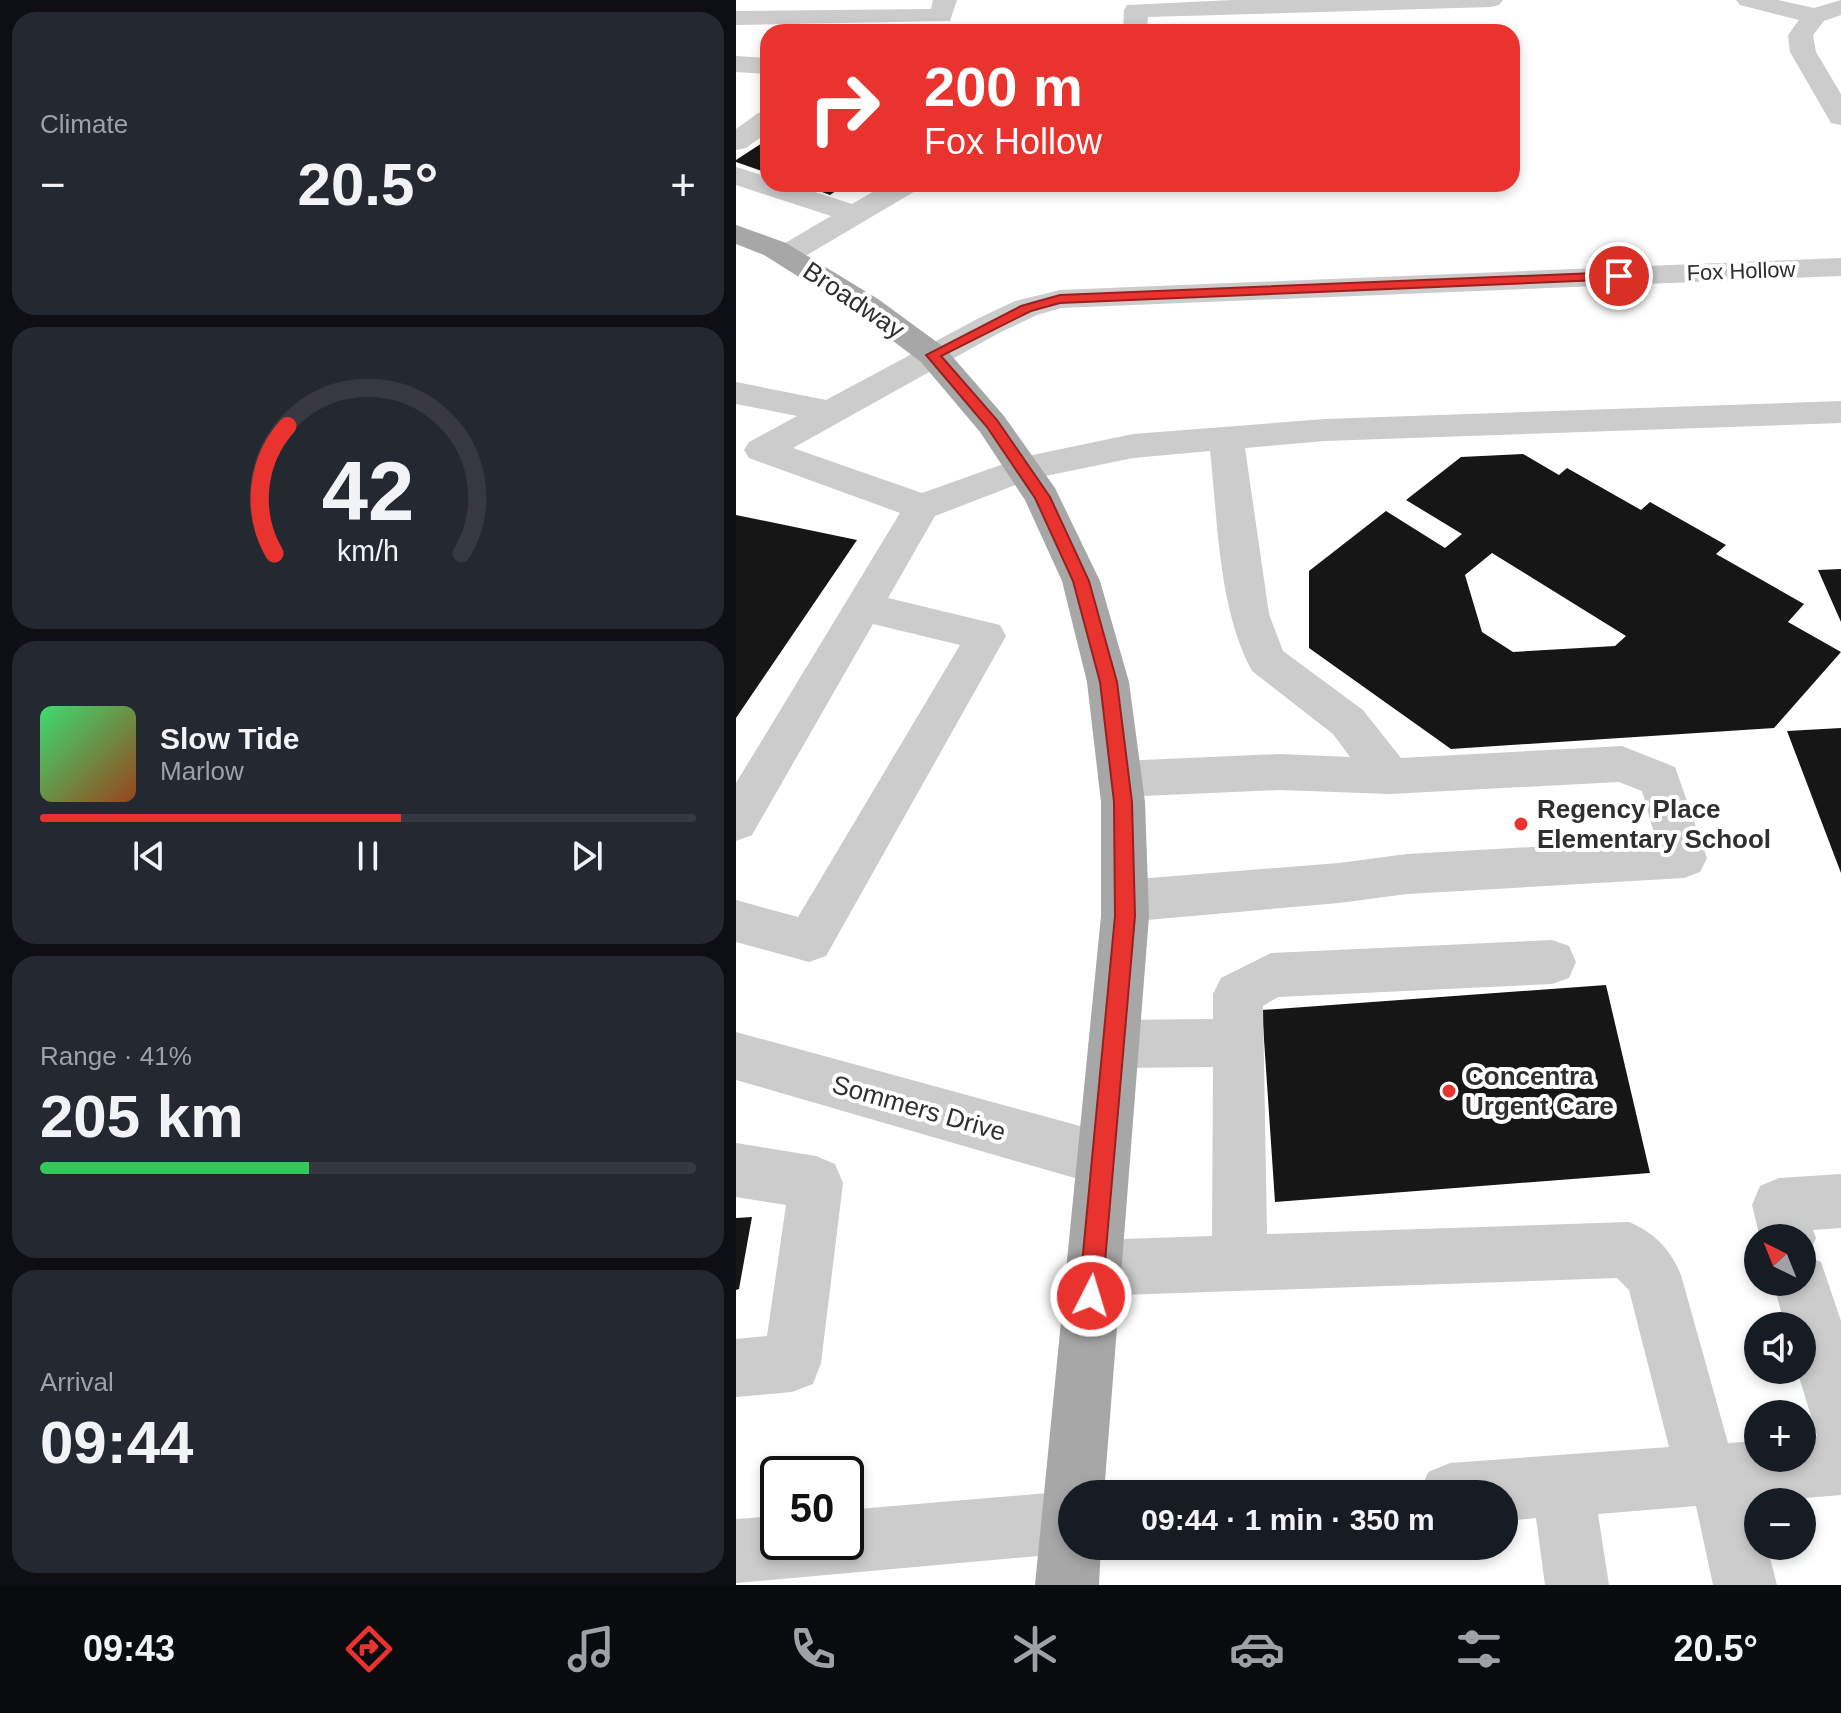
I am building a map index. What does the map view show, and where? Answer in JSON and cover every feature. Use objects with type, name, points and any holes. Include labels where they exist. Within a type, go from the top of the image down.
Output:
[{"type":"main road","name":"Broadway","points":[[736,234],[786,255],[867,306],[933,355],[992,424],[1042,497],[1081,581],[1108,682],[1120,779],[1124,901],[1074,1480]]},
{"type":"main road","points":[[1067,1585],[1069,1560]]},
{"type":"street","points":[[736,18],[941,16],[945,0]]},
{"type":"street","points":[[1136,21],[1462,11],[1491,0]]},
{"type":"street","points":[[1748,0],[1815,16],[1841,7]]},
{"type":"street","points":[[1815,16],[1800,35],[1803,52],[1841,117]]},
{"type":"street","points":[[736,64],[760,66]]},
{"type":"street","points":[[736,142],[760,125]]},
{"type":"street","points":[[736,176],[760,184]]},
{"type":"street","points":[[785,192],[853,214]]},
{"type":"street","points":[[786,255],[893,192]]},
{"type":"street","name":"Fox Hollow","points":[[749,448],[830,412],[1026,308],[1060,299],[1841,267]]},
{"type":"street","points":[[736,393],[830,412]]},
{"type":"street","points":[[736,822],[922,507],[1023,469],[1133,446],[1325,430],[1841,412]]},
{"type":"street","points":[[1226,438],[1249,614],[1266,660],[1348,722],[1390,776]]},
{"type":"street","points":[[749,448],[922,507]]},
{"type":"street","points":[[736,921],[809,941],[986,636],[863,607]]},
{"type":"street","points":[[1120,779],[1280,772],[1390,776],[1622,764],[1660,780],[1684,858],[1407,874],[1339,883],[1124,901]]},
{"type":"street","points":[[1240,1263],[1238,994],[1271,975],[1552,962]]},
{"type":"street","points":[[1113,1044],[1238,1043]]},
{"type":"street","name":"Sommers Drive","points":[[736,1056],[1102,1159]]},
{"type":"street","points":[[736,1368],[792,1363],[816,1183],[737,1178]]},
{"type":"street","points":[[1784,1224],[1779,1205],[1841,1201]]},
{"type":"street","points":[[1093,1268],[1629,1250],[1653,1275],[1745,1585]]},
{"type":"street","points":[[1805,1296],[1841,1421]]},
{"type":"street","points":[[1518,1489],[1841,1465]]},
{"type":"street","points":[[1563,1486],[1577,1585]]},
{"type":"street","points":[[864,1539],[1058,1523]]},
{"type":"street","points":[[736,1551],[760,1549]]},
{"type":"building","points":[[760,144],[760,170],[736,160]]},
{"type":"building","name":"Regency Place Elementary School","points":[[1523,454],[1559,475],[1567,468],[1641,510],[1650,502],[1726,545],[1716,554],[1804,604],[1788,622],[1841,652],[1774,728],[1451,749],[1309,648],[1309,571],[1386,511],[1445,548],[1462,534],[1406,500],[1461,457]],"holes":[[[1492,553],[1626,636],[1615,646],[1513,652],[1482,632],[1465,575]]]},
{"type":"building","points":[[736,515],[857,540],[736,718]]},
{"type":"building","points":[[1841,569],[1841,622],[1818,570]]},
{"type":"building","points":[[1841,728],[1841,873],[1787,731]]},
{"type":"building","name":"Concentra Urgent Care","points":[[1606,985],[1650,1173],[1275,1202],[1262,1010]]},
{"type":"building","points":[[752,1217],[739,1289],[736,1290],[736,1218]]},
{"type":"place","name":"Regency Place Elementary School","points":[[1521,824]]},
{"type":"place","name":"Concentra Urgent Care","points":[[1449,1091]]},
{"type":"route","points":[[1091,1296],[1125,916],[1123,802],[1108,682],[1081,581],[1042,497],[992,424],[933,355],[1026,308],[1060,299],[1619,276]]}]
